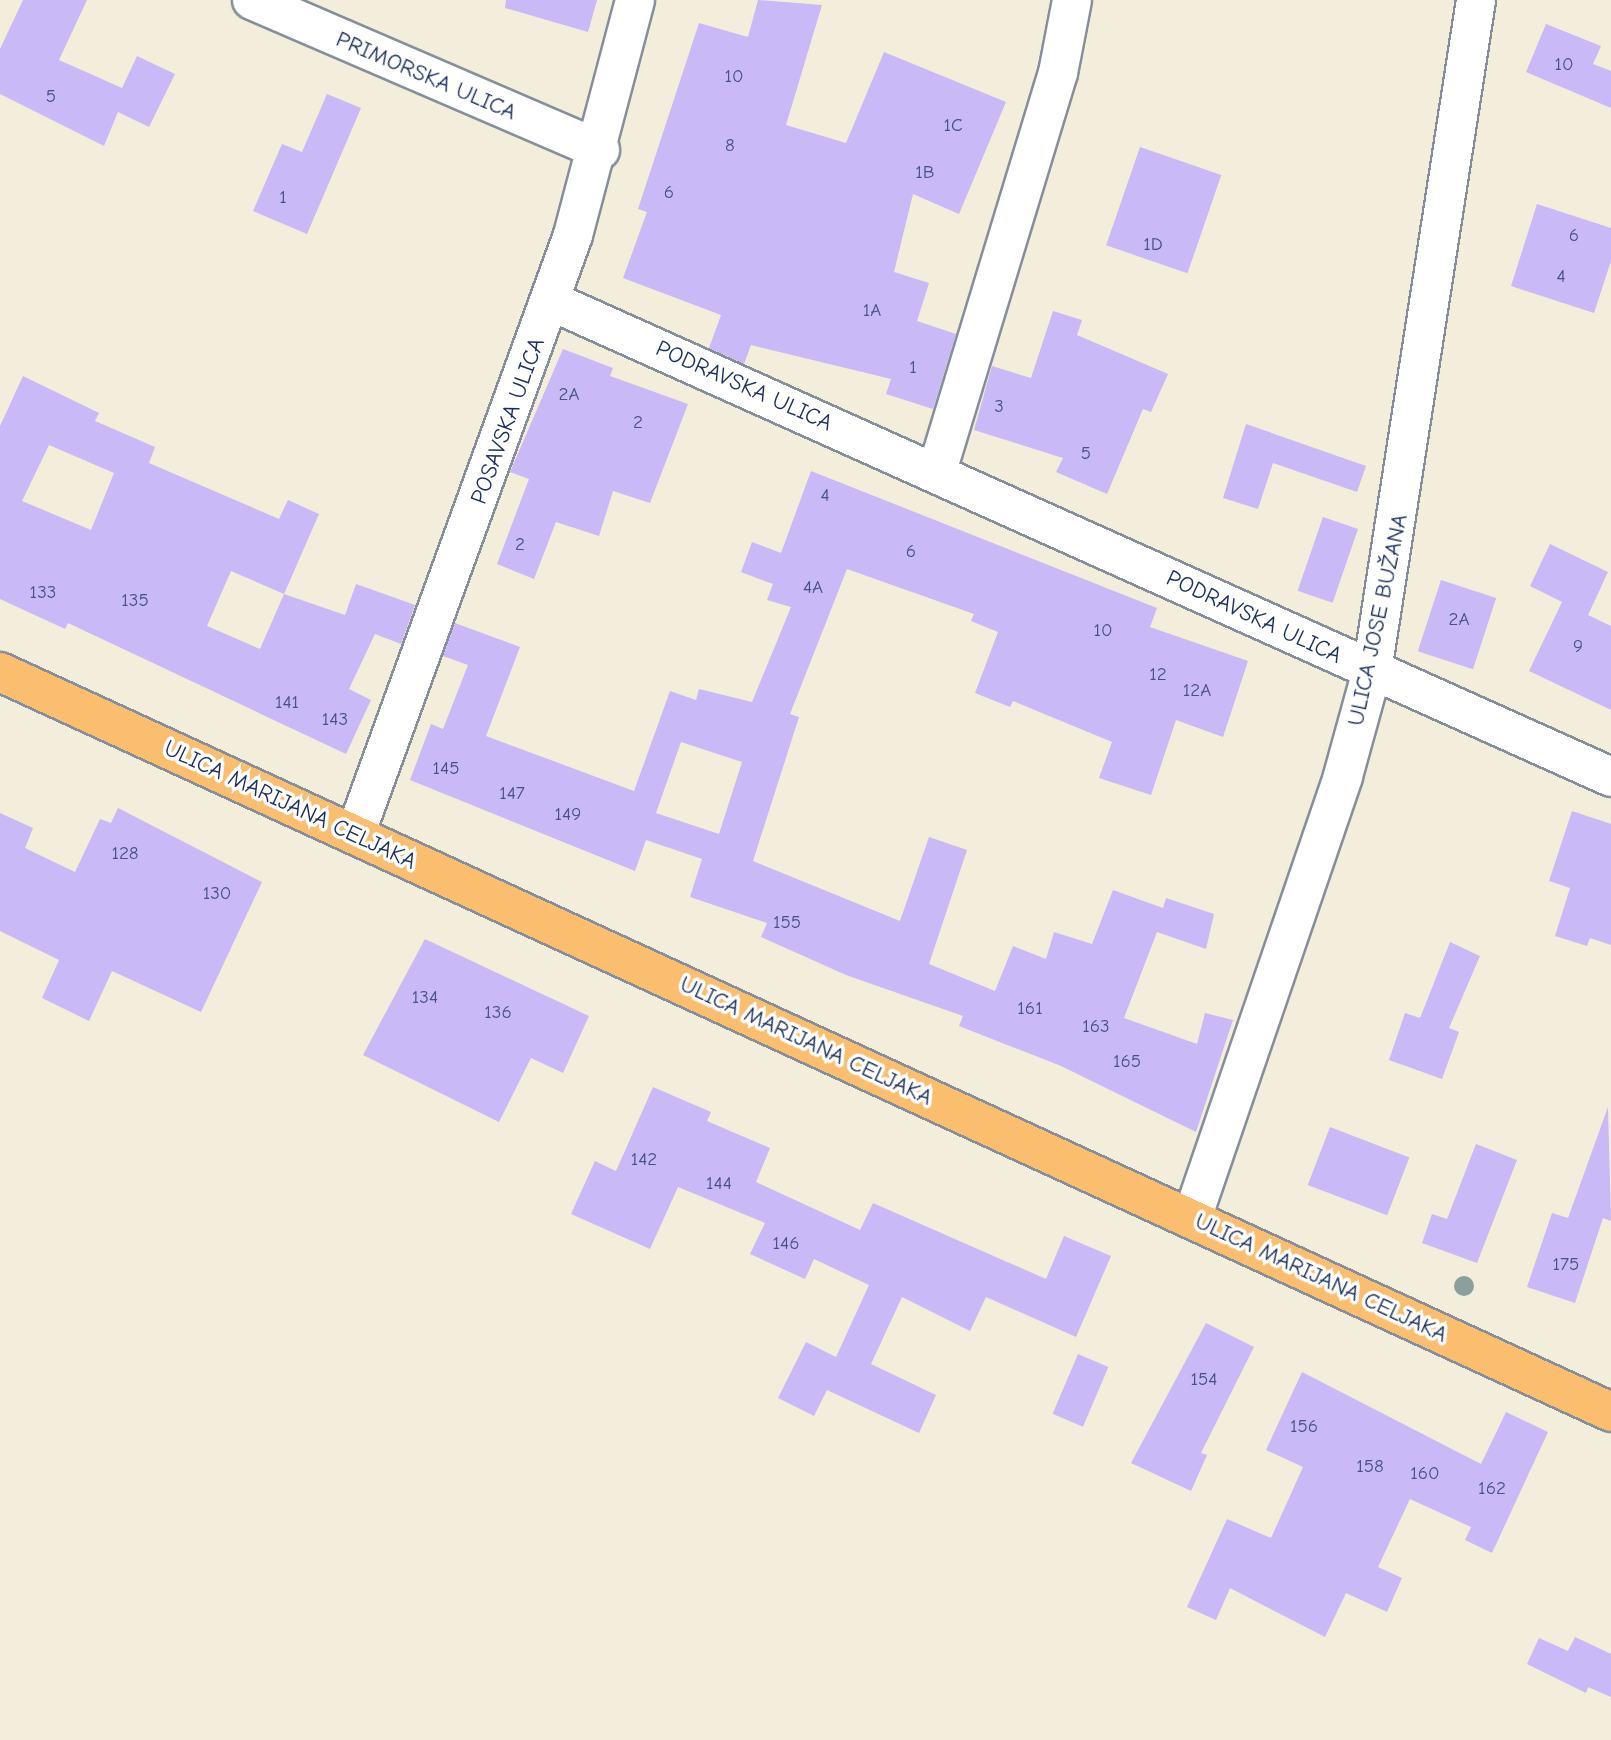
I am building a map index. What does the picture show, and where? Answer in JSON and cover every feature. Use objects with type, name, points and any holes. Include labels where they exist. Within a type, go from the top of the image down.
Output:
[{"type":"main road","name":"ULICA MARIJANA CELJAKA","points":[[0,671],[1611,1412]]},
{"type":"street","name":"PRIMORSKA ULICA","points":[[252,0],[600,150]]},
{"type":"street","name":"POSAVSKA ULICA","points":[[355,835],[551,301],[600,150],[635,0]]},
{"type":"street","points":[[937,471],[1058,73],[1072,0]]},
{"type":"street","name":"ULICA JOSE BUŽANA","points":[[1192,1218],[1343,776],[1372,671],[1476,0]]},
{"type":"street","name":"PODRAVSKA ULICA","points":[[551,301],[937,471],[1372,671],[1611,777]]},
{"type":"building","points":[[23,0],[87,0],[59,60],[122,88],[137,56],[175,74],[149,127],[118,112],[104,146],[0,94],[0,49]]},
{"type":"building","points":[[506,0],[597,0],[588,32],[505,8]]},
{"type":"building","points":[[758,0],[822,5],[786,125],[846,143],[884,52],[1006,102],[959,214],[913,194],[894,272],[929,283],[917,321],[956,334],[933,409],[886,394],[891,379],[751,345],[744,364],[709,348],[721,315],[623,278],[647,212],[638,209],[699,23],[748,37]]},
{"type":"building","points":[[1546,24],[1601,46],[1593,64],[1611,71],[1611,108],[1526,72]]},
{"type":"building","points":[[327,94],[361,108],[307,234],[253,211],[282,144],[302,152]]},
{"type":"building","points":[[1140,147],[1221,175],[1187,273],[1106,245]]},
{"type":"building","points":[[1537,204],[1611,228],[1611,261],[1594,313],[1511,286]]},
{"type":"building","points":[[1053,311],[1082,320],[1077,335],[1168,374],[1151,412],[1143,409],[1107,494],[1056,472],[1063,458],[974,430],[992,366],[1031,378]]},
{"type":"building","points":[[563,349],[613,368],[610,376],[688,404],[650,503],[613,491],[599,536],[556,522],[534,579],[497,564],[529,479],[510,472]]},
{"type":"building","points":[[23,376],[99,413],[95,421],[155,447],[149,463],[279,519],[288,500],[319,514],[284,594],[345,615],[356,584],[415,605],[401,644],[375,634],[349,689],[371,700],[346,754],[68,623],[65,629],[0,599],[0,426]],"holes":[[[49,445],[114,473],[91,530],[22,501]],[[231,571],[284,594],[260,649],[207,626]]]},
{"type":"building","points":[[1246,424],[1366,466],[1357,492],[1273,463],[1258,509],[1223,498]]},
{"type":"building","points":[[811,471],[1157,608],[1150,627],[1248,661],[1223,737],[1176,720],[1151,795],[1099,778],[1112,742],[1013,701],[1010,707],[975,693],[998,632],[971,621],[974,614],[847,569],[790,714],[799,717],[753,861],[900,921],[929,837],[967,850],[929,964],[995,991],[1013,946],[1046,959],[1054,932],[1092,944],[1113,890],[1163,908],[1166,898],[1214,914],[1206,949],[1157,932],[1124,1018],[1197,1044],[1205,1013],[1233,1020],[1196,1132],[1061,1066],[959,1026],[963,1016],[846,975],[761,937],[767,923],[690,897],[702,859],[646,840],[635,871],[410,780],[431,724],[443,729],[468,665],[443,656],[455,623],[520,647],[486,736],[634,791],[670,691],[696,700],[699,689],[752,702],[791,607],[767,600],[773,584],[741,572],[752,542],[781,553]],"holes":[[[681,742],[742,762],[719,834],[656,813]]]},
{"type":"building","points":[[1323,517],[1358,529],[1333,603],[1298,591]]},
{"type":"building","points":[[1550,544],[1608,572],[1588,615],[1611,626],[1611,710],[1529,671],[1562,602],[1530,586]]},
{"type":"building","points":[[1441,580],[1496,598],[1473,669],[1418,651]]},
{"type":"building","points":[[118,808],[262,882],[201,1012],[112,971],[89,1021],[42,998],[59,960],[0,931],[0,813],[33,828],[25,848],[75,872],[100,819],[111,823]]},
{"type":"building","points":[[1572,811],[1611,824],[1611,945],[1590,938],[1587,946],[1555,936],[1570,888],[1549,881]]},
{"type":"building","points":[[425,939],[589,1016],[563,1073],[531,1058],[499,1122],[363,1055]]},
{"type":"building","points":[[1450,942],[1480,956],[1449,1028],[1459,1032],[1442,1079],[1389,1060],[1405,1013],[1420,1018]]},
{"type":"building","points":[[653,1087],[711,1112],[707,1121],[770,1148],[756,1182],[860,1230],[873,1203],[1046,1279],[1064,1236],[1111,1256],[1076,1337],[986,1297],[970,1331],[902,1297],[871,1364],[936,1395],[919,1433],[827,1390],[814,1416],[778,1398],[806,1342],[836,1357],[869,1285],[814,1259],[805,1279],[750,1254],[765,1223],[678,1187],[650,1249],[571,1214],[595,1161],[616,1171]]},
{"type":"building","points":[[1608,1107],[1611,1221],[1603,1218],[1575,1303],[1527,1287],[1552,1213],[1568,1218]]},
{"type":"building","points":[[1330,1127],[1409,1157],[1387,1215],[1308,1185]]},
{"type":"building","points":[[1476,1144],[1517,1160],[1477,1263],[1422,1243],[1432,1214],[1447,1219]]},
{"type":"building","points":[[1206,1323],[1254,1347],[1201,1453],[1207,1455],[1191,1491],[1131,1463]]},
{"type":"building","points":[[1078,1354],[1108,1367],[1083,1427],[1053,1414]]},
{"type":"building","points":[[1302,1372],[1481,1464],[1506,1412],[1548,1432],[1492,1553],[1465,1540],[1471,1527],[1410,1499],[1378,1567],[1402,1578],[1387,1612],[1346,1593],[1325,1637],[1230,1588],[1216,1620],[1187,1607],[1227,1519],[1271,1538],[1303,1467],[1266,1450]]},
{"type":"building","points":[[1575,1637],[1611,1654],[1611,1697],[1588,1687],[1586,1693],[1527,1664],[1539,1638],[1568,1651]]}]
